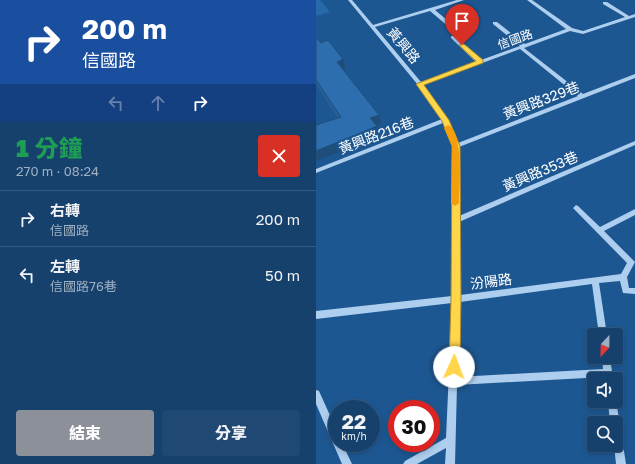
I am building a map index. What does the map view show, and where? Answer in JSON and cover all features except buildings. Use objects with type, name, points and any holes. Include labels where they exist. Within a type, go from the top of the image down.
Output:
[{"type":"street","name":"黃興路","points":[[350,0],[420,84],[445,120],[456,146],[456,299],[450,464]]},
{"type":"street","points":[[372,27],[462,0]]},
{"type":"street","name":"信國路","points":[[529,0],[570,29]]},
{"type":"street","points":[[605,3],[628,17]]},
{"type":"street","points":[[431,9],[458,32]]},
{"type":"street","points":[[570,29],[583,33],[635,15]]},
{"type":"street","points":[[495,23],[583,97]]},
{"type":"street","name":"信國路","points":[[420,84],[570,29]]},
{"type":"street","points":[[452,37],[480,62]]},
{"type":"street","name":"黃興路329巷","points":[[456,146],[635,76]]},
{"type":"street","name":"黃興路216巷","points":[[316,171],[445,120]]},
{"type":"street","name":"黃興路353巷","points":[[455,221],[635,143]]},
{"type":"street","points":[[576,208],[631,262],[622,277],[626,291],[635,291]]},
{"type":"street","points":[[599,231],[635,212]]},
{"type":"street","name":"汾陽路","points":[[316,315],[456,299],[622,277]]},
{"type":"street","points":[[595,281],[602,328]]},
{"type":"street","points":[[454,381],[587,377]]},
{"type":"street","points":[[316,394],[328,422]]},
{"type":"street","points":[[408,464],[450,441]]},
{"type":"street","points":[[341,452],[346,464]]},
{"type":"street","points":[[619,452],[621,464]]},
{"type":"shaded area","points":[[316,0],[320,0],[330,12],[316,16]]},
{"type":"slow traffic","points":[[448,128],[456,146],[455,203]]},
{"type":"route","points":[[454,367],[456,299],[456,146],[445,120],[420,84],[480,62],[462,45]]}]
